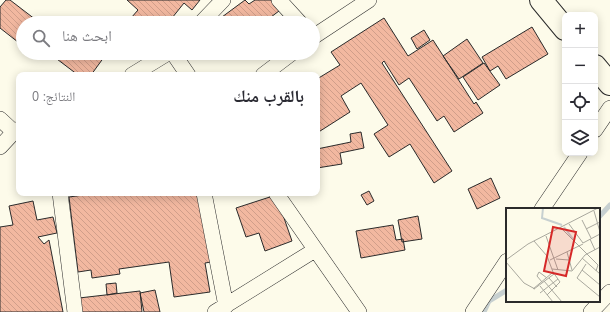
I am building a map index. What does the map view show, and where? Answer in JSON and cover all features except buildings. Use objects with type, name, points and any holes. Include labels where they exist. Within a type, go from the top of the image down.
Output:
[{"type":"highway","points":[[541,0],[562,25]]},
{"type":"highway","points":[[598,70],[610,84]]},
{"type":"street","points":[[208,16],[223,0]]},
{"type":"street","points":[[279,0],[294,16]]},
{"type":"street","points":[[320,32],[369,0]]},
{"type":"street","points":[[137,72],[157,60]]},
{"type":"street","points":[[178,60],[186,72]]},
{"type":"street","points":[[268,72],[283,60]]},
{"type":"street","points":[[598,126],[610,108]]},
{"type":"street","points":[[0,119],[16,130],[1,143]]},
{"type":"street","points":[[543,208],[578,156]]},
{"type":"street","points":[[60,196],[75,312]]},
{"type":"street","points":[[204,196],[220,309],[315,250]]},
{"type":"street","points":[[278,196],[359,312]]},
{"type":"street","points":[[473,312],[506,262]]},
{"type":"street","points":[[592,312],[610,292]]},
{"type":"waterway","points":[[600,216],[610,205]]},
{"type":"waterway","points":[[484,312],[489,301],[506,291]]}]
